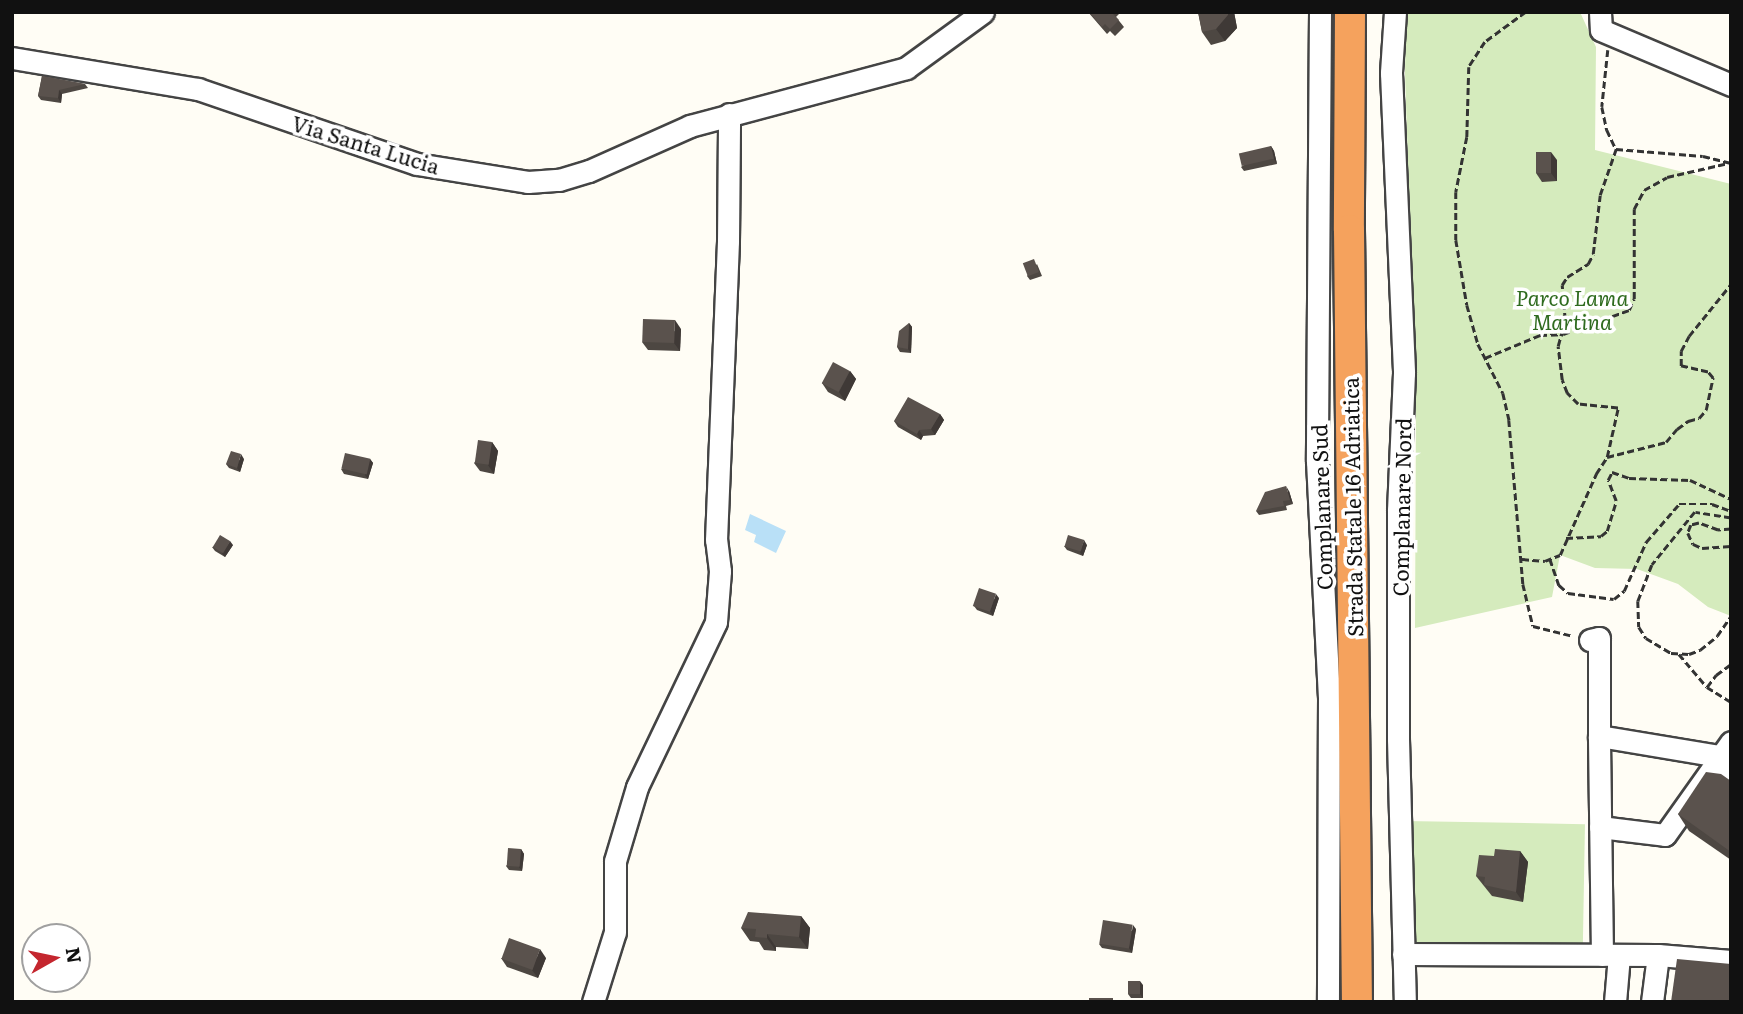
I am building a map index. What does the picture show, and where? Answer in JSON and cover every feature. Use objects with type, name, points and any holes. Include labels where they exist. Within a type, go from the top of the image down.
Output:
[{"type":"highway","name":"Strada Statale 16 Adriatica","points":[[1350,12],[1349,217],[1357,1002]]},
{"type":"highway","name":"Strada Statale 16 Adriatica","points":[[1369,12],[1371,1002]]},
{"type":"street","name":"Via Santa Lucia","points":[[12,58],[198,89],[417,164],[528,182],[559,180],[589,171],[690,126],[906,68],[983,12]]},
{"type":"street","name":"Complanare Sud","points":[[1320,12],[1317,461],[1329,697],[1328,1002]]},
{"type":"street","name":"Complanare Nord","points":[[1395,12],[1391,73],[1404,373],[1398,510],[1398,739],[1405,1002]]},
{"type":"street","points":[[1600,12],[1601,30],[1731,85]]},
{"type":"street","points":[[593,1002],[615,932],[615,861],[637,787],[716,622],[720,571],[716,540],[729,114]]},
{"type":"street","points":[[1590,640],[1599,638],[1600,827],[1615,1002]]},
{"type":"street","points":[[1599,736],[1727,747]]},
{"type":"street","points":[[1727,747],[1720,771],[1731,778]]},
{"type":"street","points":[[1600,827],[1665,835],[1727,747]]},
{"type":"street","points":[[1403,954],[1658,955],[1731,961]]},
{"type":"street","points":[[1652,1002],[1658,955]]},
{"type":"path","points":[[1526,12],[1485,42],[1469,67],[1467,137],[1456,192],[1456,240],[1467,305],[1485,358],[1503,393],[1509,419],[1523,584],[1533,626],[1590,640]]},
{"type":"path","points":[[1522,559],[1550,559],[1560,555],[1607,457],[1618,408],[1578,404],[1567,393],[1558,360],[1558,346],[1563,334],[1562,285],[1567,277],[1588,264],[1593,254],[1600,195],[1616,149],[1607,130],[1602,107],[1610,35]]},
{"type":"path","points":[[1616,149],[1703,156],[1730,163]]},
{"type":"path","points":[[1485,358],[1540,335],[1563,334],[1629,310],[1634,299],[1634,209],[1644,190],[1667,177],[1730,163]]},
{"type":"path","points":[[1607,457],[1666,442],[1677,429],[1688,421],[1699,418],[1706,410],[1713,378],[1708,372],[1681,366],[1681,351],[1731,284]]},
{"type":"path","points":[[1566,538],[1601,536],[1608,531],[1616,501],[1608,480],[1612,472],[1629,478],[1690,480],[1731,499]]},
{"type":"path","points":[[1550,559],[1559,585],[1568,593],[1614,599],[1623,591],[1646,542],[1679,504],[1712,504],[1731,511]]},
{"type":"path","points":[[1731,518],[1695,512],[1645,577],[1638,601],[1639,627],[1646,638],[1658,647],[1679,654],[1700,650],[1731,616]]},
{"type":"path","points":[[1731,529],[1718,530],[1699,523],[1691,525],[1688,533],[1693,544],[1703,548],[1731,546]]},
{"type":"path","points":[[1726,622],[1731,626]]},
{"type":"path","points":[[1679,654],[1707,687],[1731,702]]},
{"type":"path","points":[[1707,687],[1731,664]]},
{"type":"green space","name":"Parco Lama Martina","points":[[1406,12],[1580,12],[1596,47],[1595,150],[1731,184],[1731,616],[1708,607],[1678,584],[1637,569],[1595,568],[1560,555],[1552,597],[1415,628],[1416,410],[1405,73]]},
{"type":"green space","points":[[1405,821],[1585,824],[1583,959],[1403,956]]},
{"type":"water","points":[[750,514],[786,531],[776,553],[754,542],[756,535],[745,530]]},
{"type":"building","points":[[1089,12],[1111,12],[1119,20],[1110,29],[1105,24],[1102,27]]},
{"type":"building","points":[[1198,12],[1228,12],[1228,15],[1216,29],[1202,32]]},
{"type":"building","points":[[42,76],[85,84],[59,90],[58,98],[38,96]]},
{"type":"building","points":[[1271,146],[1274,159],[1242,166],[1239,153]]},
{"type":"building","points":[[1536,152],[1551,152],[1551,173],[1536,173]]},
{"type":"building","points":[[1034,259],[1039,272],[1028,276],[1023,263]]},
{"type":"building","points":[[643,319],[675,320],[674,343],[642,342]]},
{"type":"building","points":[[909,323],[908,349],[897,347],[899,331]]},
{"type":"building","points":[[833,362],[850,371],[839,392],[822,383]]},
{"type":"building","points":[[908,397],[940,414],[931,429],[919,430],[917,434],[894,421]]},
{"type":"building","points":[[478,440],[492,442],[489,465],[475,463]]},
{"type":"building","points":[[231,451],[241,454],[237,468],[226,464]]},
{"type":"building","points":[[345,453],[370,459],[367,474],[341,469]]},
{"type":"building","points":[[1286,486],[1290,500],[1283,501],[1284,506],[1256,511],[1265,492]]},
{"type":"building","points":[[220,535],[230,541],[223,553],[213,547]]},
{"type":"building","points":[[1068,535],[1084,540],[1081,551],[1064,546]]},
{"type":"building","points":[[979,588],[996,594],[990,612],[973,606]]},
{"type":"building","points":[[1706,772],[1721,774],[1731,781],[1731,852],[1678,814]]},
{"type":"building","points":[[508,848],[521,849],[520,867],[507,866]]},
{"type":"building","points":[[1495,849],[1520,851],[1516,892],[1484,885],[1485,877],[1476,876],[1479,855],[1494,856]]},
{"type":"building","points":[[748,912],[801,916],[799,937],[767,934],[767,938],[755,937],[756,929],[741,928]]},
{"type":"building","points":[[1103,920],[1133,925],[1129,948],[1099,944]]},
{"type":"building","points":[[509,938],[540,949],[532,970],[501,959]]},
{"type":"building","points":[[1677,959],[1731,964],[1731,1002],[1671,1002]]},
{"type":"building","points":[[1128,981],[1140,981],[1140,994],[1128,994]]},
{"type":"building","points":[[1089,998],[1113,998],[1113,1002],[1089,1002]]}]
